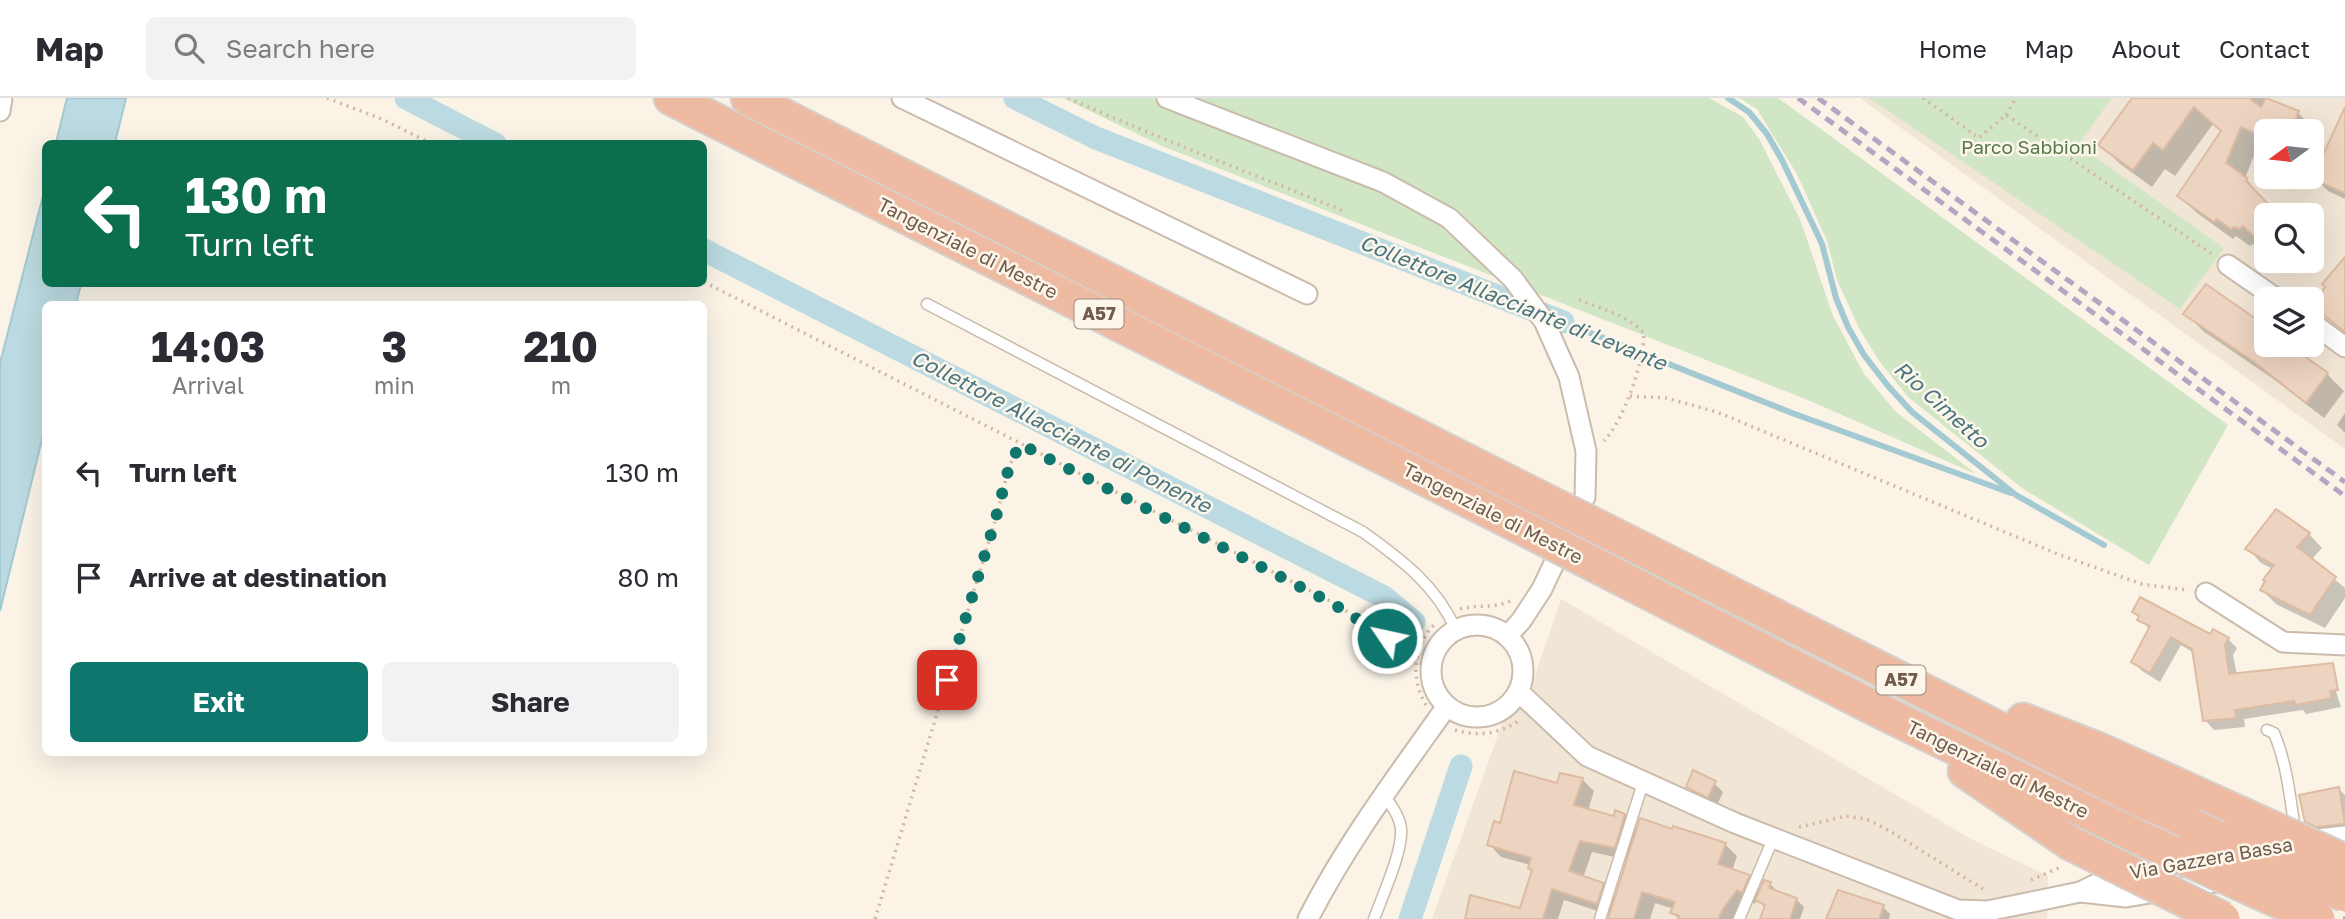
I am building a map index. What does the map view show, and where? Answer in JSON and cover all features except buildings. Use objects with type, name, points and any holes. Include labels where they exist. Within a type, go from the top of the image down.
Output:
[{"type":"highway","name":"Tangenziale di Mestre","points":[[671,98],[1874,708],[2136,836],[2318,919]]},
{"type":"highway","name":"Tangenziale di Mestre","points":[[748,98],[2192,827],[2345,895]]},
{"type":"highway","name":"A57","points":[[1835,648],[2102,751],[2345,860]]},
{"type":"highway","name":"A57","points":[[1874,708],[2070,843],[2223,919]]},
{"type":"street","points":[[0,111],[2,98]]},
{"type":"street","points":[[902,98],[1307,294]]},
{"type":"street","points":[[1167,98],[1384,182],[1449,218],[1499,264],[1533,303],[1554,340],[1569,377],[1586,451],[1585,497],[1542,589],[1521,621],[1507,636]]},
{"type":"street","points":[[2228,265],[2260,287]]},
{"type":"street","points":[[2324,332],[2345,347]]},
{"type":"street","points":[[2206,593],[2283,642],[2345,645]]},
{"type":"street","points":[[1452,621],[1465,626],[1483,625],[1507,636],[1514,643],[1523,662],[1523,682],[1508,707],[1482,718],[1442,713],[1424,664],[1440,645],[1452,621]]},
{"type":"street","name":"Via Gazzera Bassa","points":[[1519,692],[1587,756],[1773,839],[1958,911],[1987,911],[2080,892],[2115,875],[2296,842],[2345,836]]},
{"type":"street","points":[[1308,919],[1323,890],[1384,795],[1442,713]]},
{"type":"street","name":"Via Gazzera Bassa","points":[[2080,892],[2126,897],[2217,882],[2345,855]]},
{"type":"lane","points":[[927,304],[1363,532],[1410,566],[1452,621]]},
{"type":"lane","points":[[2267,730],[2274,733],[2286,768],[2296,842]]},
{"type":"lane","points":[[1600,919],[1643,783]]},
{"type":"lane","points":[[1374,919],[1397,852],[1401,829],[1395,811],[1384,795]]},
{"type":"lane","points":[[1739,919],[1773,839]]},
{"type":"path","points":[[327,98],[384,120],[424,140]]},
{"type":"path","points":[[1069,98],[1143,132],[1231,164],[1346,212]]},
{"type":"path","points":[[1923,98],[1979,138],[2006,114],[2016,98]]},
{"type":"path","points":[[2006,114],[2228,265]]},
{"type":"path","points":[[707,284],[1332,603],[1424,664]]},
{"type":"path","points":[[1579,300],[1636,324],[1644,333],[1644,344],[1630,396],[1614,431],[1595,451]]},
{"type":"path","points":[[1630,396],[1665,398],[1717,412],[2060,555],[2142,583],[2206,593]]},
{"type":"path","points":[[875,919],[1009,467],[1020,444]]},
{"type":"path","points":[[1514,600],[1498,607],[1470,606],[1452,621],[1432,626],[1423,639],[1424,664],[1417,687],[1423,702],[1442,713],[1456,730],[1483,735],[1509,728],[1535,705]]},
{"type":"shaded area","points":[[1860,98],[2345,98],[2345,449]]},
{"type":"shaded area","points":[[1561,599],[1973,840],[2048,876],[2047,919],[1432,919],[1503,721],[1529,693]]},
{"type":"green space","points":[[1063,98],[1709,98],[1743,117],[1759,139],[1800,219],[1833,316],[1864,374],[1895,411],[1976,474],[1808,400],[1162,146]]},
{"type":"green space","points":[[1739,98],[1778,98],[2228,425],[2149,565],[2022,488],[1908,397],[1880,362],[1860,330],[1837,280],[1827,241],[1797,174],[1757,109]]},
{"type":"green space","name":"Parco Sabbioni","points":[[1869,98],[2112,98],[2078,145],[2224,248],[2180,309]]},
{"type":"water","points":[[67,98],[126,98],[116,140],[57,140]]},
{"type":"water","points":[[42,200],[42,287],[80,287],[77,301],[42,301],[42,439],[0,611],[0,363]]},
{"type":"waterway","name":"Collettore Allacciante di Ponente","points":[[406,98],[487,140]]},
{"type":"waterway","name":"Collettore Allacciante di Levante","points":[[1015,98],[1096,138],[1563,322]]},
{"type":"waterway","name":"Rio Cimetto","points":[[1728,98],[1749,112],[1767,134],[1782,160],[1822,244],[1836,298],[1848,327],[1864,355],[1888,386],[1912,412],[2016,495],[2104,545]]},
{"type":"waterway","name":"Collettore Allacciante di Ponente","points":[[707,252],[1384,597],[1414,622]]},
{"type":"waterway","name":"Collettore Allacciante di Levante","points":[[1563,322],[1792,413],[2011,493]]},
{"type":"waterway","points":[[1410,919],[1461,766]]},
{"type":"railway","points":[[1798,98],[2345,496]]},
{"type":"railway","points":[[1818,98],[2345,482]]},
{"type":"route","points":[[947,680],[1009,467],[1020,444],[1332,603],[1387,638]]}]
